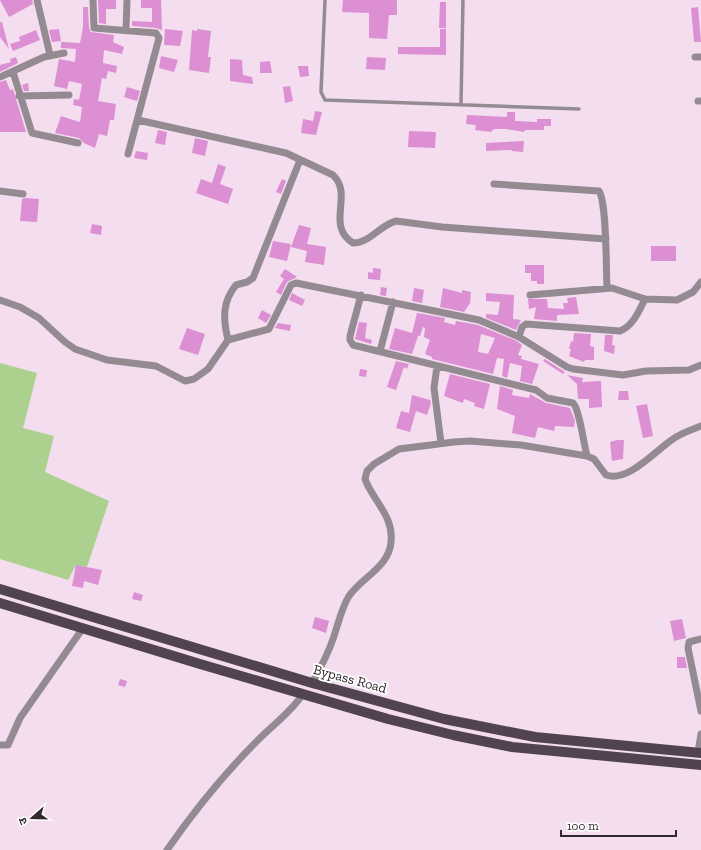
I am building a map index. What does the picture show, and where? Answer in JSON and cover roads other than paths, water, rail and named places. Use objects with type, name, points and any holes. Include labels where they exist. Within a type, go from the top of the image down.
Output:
[{"type":"main road","name":"Bypass Road","points":[[0,589],[312,683],[444,719],[535,737],[699,752]]},
{"type":"main road","name":"Bypass Road","points":[[0,603],[303,694],[446,734],[512,747],[701,765]]},
{"type":"street","points":[[37,0],[50,55]]},
{"type":"street","points":[[93,0],[94,28],[156,33],[159,38],[128,154]]},
{"type":"street","points":[[126,30],[127,0]]},
{"type":"street","points":[[0,77],[50,55],[64,53]]},
{"type":"street","points":[[13,72],[32,133],[78,143]]},
{"type":"street","points":[[20,96],[69,95]]},
{"type":"street","points":[[138,120],[286,153],[333,175],[338,180],[342,196],[339,223],[346,238],[353,243],[365,240],[389,223],[396,221],[442,227],[606,239]]},
{"type":"street","points":[[228,340],[224,324],[225,305],[236,285],[247,282],[253,278],[300,160]]},
{"type":"street","points":[[494,184],[599,191],[602,199],[606,239],[606,288]]},
{"type":"street","points":[[0,191],[23,194]]},
{"type":"street","points":[[530,295],[606,288],[619,290],[645,299],[677,300],[693,292],[701,282]]},
{"type":"street","points":[[0,300],[20,307],[39,318],[65,342],[75,349],[107,360],[156,366],[184,381],[194,379],[208,369],[228,340],[269,329],[293,284],[299,283],[361,294],[479,320],[519,337],[567,367],[590,372],[624,375],[646,371],[690,370],[701,365]]},
{"type":"street","points":[[361,294],[350,340],[353,345],[536,390],[547,398],[573,403],[577,409],[587,456]]},
{"type":"street","points":[[519,337],[522,327],[526,324],[620,332],[632,323],[645,299]]},
{"type":"street","points":[[380,351],[393,302]]},
{"type":"street","points":[[437,366],[434,388],[441,443]]},
{"type":"street","points":[[312,683],[333,641],[348,597],[380,566],[388,554],[391,543],[391,530],[386,512],[366,482],[365,475],[374,464],[399,449],[441,443],[470,441],[521,445],[587,456],[594,459],[606,475],[620,475],[636,468],[677,436],[701,426]]},
{"type":"street","points":[[0,745],[8,745],[20,718],[84,628]]},
{"type":"street","points":[[701,639],[689,642],[688,648],[701,711]]},
{"type":"street","points":[[167,850],[216,788],[258,740],[290,710],[303,694]]},
{"type":"street","points":[[699,752],[701,734]]},
{"type":"lane","points":[[325,0],[321,92],[325,100],[579,109]]},
{"type":"lane","points":[[461,104],[463,0]]}]
